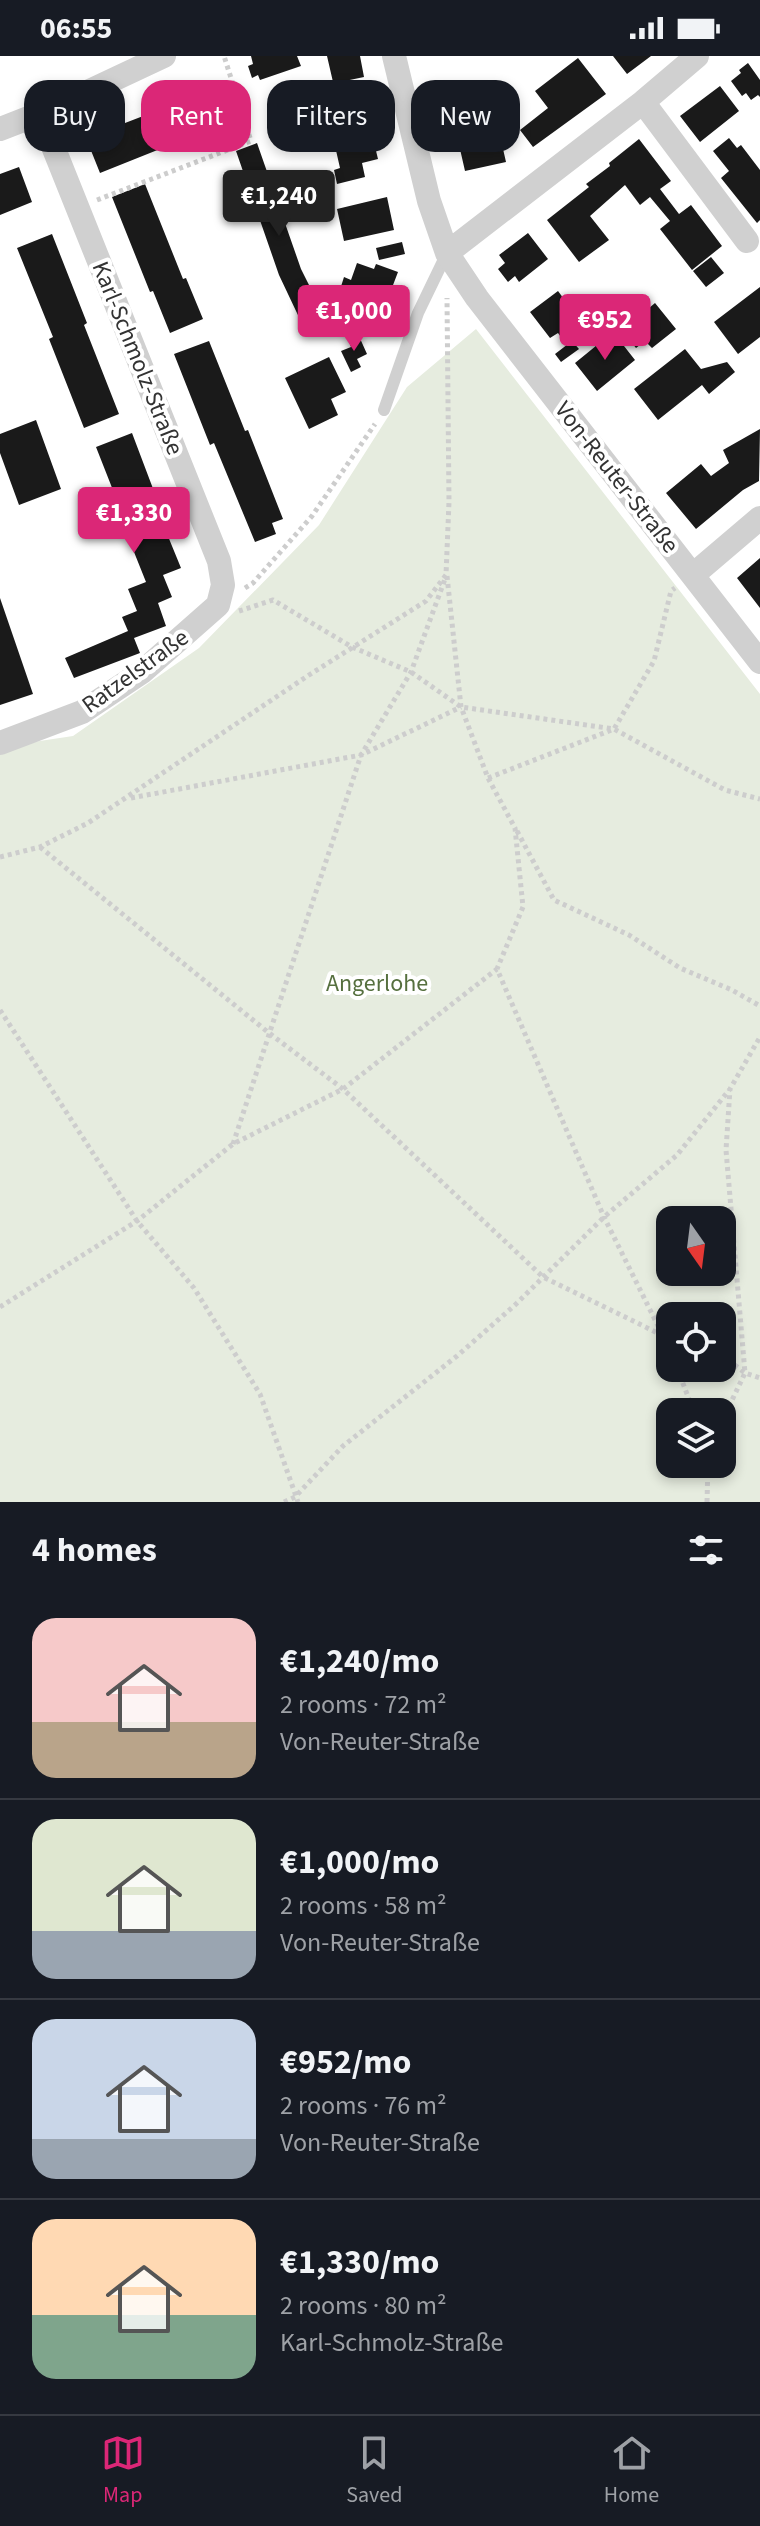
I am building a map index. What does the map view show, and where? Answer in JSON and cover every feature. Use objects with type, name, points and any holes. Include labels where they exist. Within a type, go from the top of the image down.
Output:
[{"type":"street","points":[[113,80],[164,56]]},
{"type":"street","name":"Von-Reuter-Straße","points":[[394,56],[429,201],[447,253],[477,298],[760,662]]},
{"type":"street","points":[[447,253],[643,102],[697,56]]},
{"type":"street","points":[[643,102],[747,241]]},
{"type":"street","points":[[0,129],[24,120]]},
{"type":"street","name":"Karl-Schmolz-Straße","points":[[56,152],[219,561],[226,609]]},
{"type":"street","points":[[693,575],[760,518]]},
{"type":"street","name":"Ratzelstraße","points":[[0,743],[82,712],[226,609]]},
{"type":"lane","points":[[384,410],[418,313],[447,253]]},
{"type":"path","points":[[78,207],[251,141],[224,56]]},
{"type":"path","points":[[447,253],[449,502],[446,575],[461,707],[488,778],[554,900],[629,935],[680,968],[732,990],[760,1006]]},
{"type":"path","points":[[226,609],[312,516],[384,410]]},
{"type":"path","points":[[0,857],[40,847],[127,799],[352,647],[426,601],[446,575]]},
{"type":"path","points":[[233,1144],[361,755],[411,672],[446,575]]},
{"type":"path","points":[[488,778],[614,729],[654,661],[671,591],[693,575]]},
{"type":"path","points":[[226,609],[273,600],[352,647],[411,672],[461,707],[614,729],[725,790],[760,799]]},
{"type":"path","points":[[127,799],[361,755],[461,707]]},
{"type":"path","points":[[0,1307],[137,1221],[233,1144],[343,1089],[497,969],[523,907],[515,828]]},
{"type":"path","points":[[40,847],[269,1033],[343,1089],[543,1277],[656,1333]]},
{"type":"path","points":[[497,969],[604,1217],[656,1316]]},
{"type":"path","points":[[0,1010],[137,1221],[194,1288],[260,1394],[296,1499]]},
{"type":"path","points":[[284,1502],[296,1499],[343,1446],[457,1356],[604,1217],[677,1155],[730,1089],[760,1037]]},
{"type":"path","points":[[730,1089],[726,1150],[745,1373],[733,1398]]},
{"type":"path","points":[[736,1366],[760,1378]]},
{"type":"path","points":[[707,1502],[708,1478]]},
{"type":"green space","name":"Angerlohe","points":[[476,329],[760,694],[760,1502],[0,1502],[0,747],[73,736],[199,648],[319,525],[407,387]]},
{"type":"building","points":[[251,56],[297,56],[301,66],[260,80],[258,75],[252,78],[248,66],[253,64]]},
{"type":"building","points":[[327,56],[360,56],[364,77],[333,80]]},
{"type":"building","points":[[613,56],[651,56],[627,74]]},
{"type":"building","points":[[578,58],[606,94],[533,147],[520,130],[548,108],[535,91]]},
{"type":"building","points":[[748,63],[760,80],[760,97],[758,95],[751,100],[746,93],[742,96],[731,81]]},
{"type":"building","points":[[720,86],[739,111],[700,142],[680,116]]},
{"type":"building","points":[[141,117],[141,152],[152,152],[100,173],[92,152],[125,152],[125,123]]},
{"type":"building","points":[[729,138],[737,148],[741,145],[760,170],[760,220],[757,223],[721,178],[729,171],[713,151]]},
{"type":"building","points":[[639,139],[671,181],[660,189],[679,214],[691,205],[722,246],[692,270],[660,229],[670,221],[650,197],[640,205],[625,185],[590,216],[609,240],[579,262],[547,220],[589,187],[586,184]]},
{"type":"building","points":[[257,143],[301,269],[327,321],[305,330],[279,275],[236,152],[251,152],[251,145]]},
{"type":"building","points":[[336,152],[376,152],[378,159],[362,163],[365,177],[337,184],[334,170],[340,168]]},
{"type":"building","points":[[461,152],[504,152],[506,162],[465,171]]},
{"type":"building","points":[[19,167],[32,202],[0,215],[0,174]]},
{"type":"building","points":[[145,184],[183,279],[186,278],[203,319],[170,333],[112,197]]},
{"type":"building","points":[[387,197],[394,230],[344,241],[337,209]]},
{"type":"building","points":[[528,233],[548,259],[519,282],[515,276],[508,282],[498,269],[505,263],[499,255]]},
{"type":"building","points":[[52,234],[119,414],[84,428],[49,339],[53,337],[17,248]]},
{"type":"building","points":[[402,242],[405,254],[379,260],[376,248]]},
{"type":"building","points":[[711,257],[724,273],[706,287],[693,271]]},
{"type":"building","points":[[357,263],[374,269],[376,264],[398,272],[374,335],[352,327],[354,321],[338,315],[344,298],[338,296],[344,277],[351,280]]},
{"type":"building","points":[[760,287],[760,337],[738,354],[714,322]]},
{"type":"building","points":[[558,291],[578,318],[584,314],[592,325],[566,344],[558,333],[550,338],[530,312]]},
{"type":"building","points":[[655,303],[676,329],[652,348],[645,341],[636,348],[622,331]]},
{"type":"building","points":[[613,332],[635,360],[597,391],[575,363]]},
{"type":"building","points":[[358,334],[367,354],[357,359],[361,367],[351,372],[341,351],[351,347],[348,339]]},
{"type":"building","points":[[209,341],[283,519],[272,523],[276,534],[255,542],[214,443],[210,445],[174,354]]},
{"type":"building","points":[[572,341],[579,349],[561,362],[555,354]]},
{"type":"building","points":[[685,349],[701,369],[727,362],[735,372],[709,394],[702,385],[658,420],[634,389]]},
{"type":"building","points":[[329,357],[346,392],[331,399],[338,415],[309,429],[285,378]]},
{"type":"building","points":[[36,420],[61,489],[19,505],[0,453],[0,434]]},
{"type":"building","points":[[760,429],[759,481],[743,490],[696,529],[666,493],[701,464],[711,476],[729,463],[723,450]]},
{"type":"building","points":[[132,433],[181,568],[163,575],[172,597],[158,603],[166,626],[134,638],[140,653],[74,678],[65,658],[128,631],[122,617],[137,611],[128,589],[146,582],[96,447]]},
{"type":"building","points":[[760,558],[760,608],[737,578]]},
{"type":"building","points":[[0,598],[33,694],[0,705]]}]
